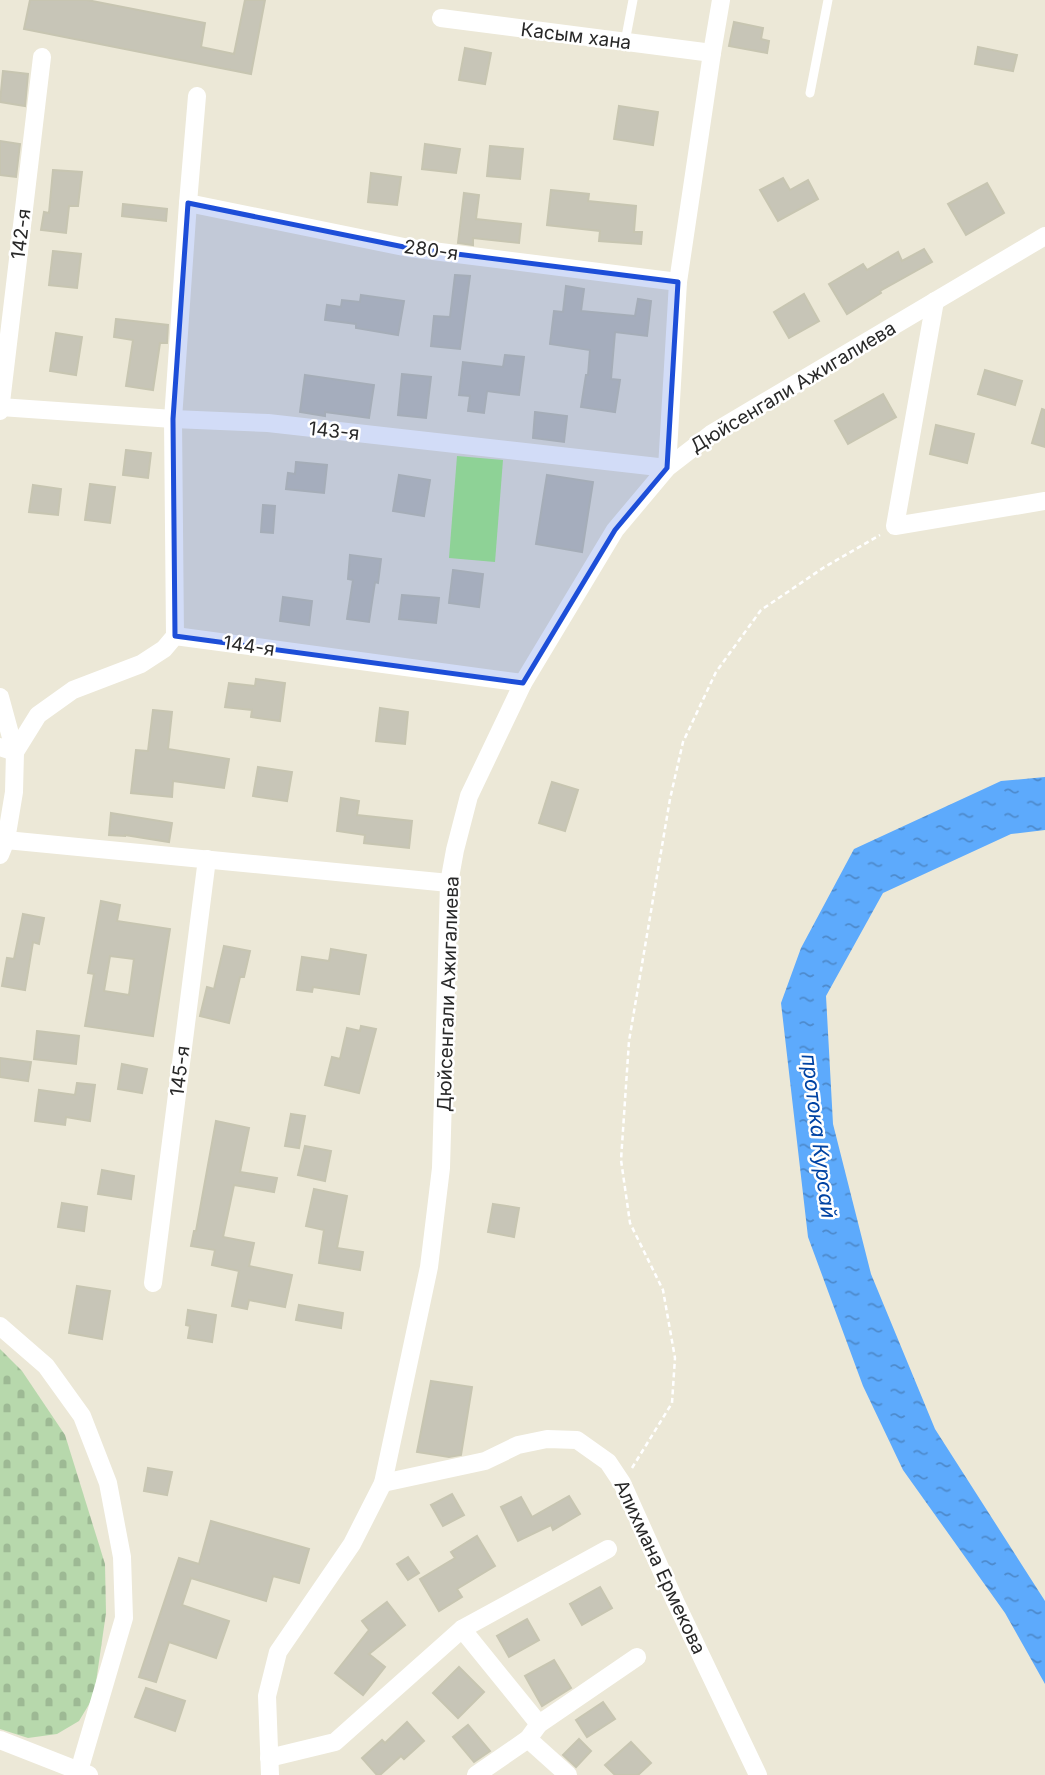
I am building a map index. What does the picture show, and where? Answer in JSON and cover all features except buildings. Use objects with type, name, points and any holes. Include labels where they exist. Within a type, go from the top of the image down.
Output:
[{"type":"street","points":[[667,468],[678,282],[721,0]]},
{"type":"street","name":"Касым хана","points":[[441,18],[712,53]]},
{"type":"street","name":"142-я","points":[[0,408],[42,57]]},
{"type":"street","points":[[8,749],[38,715],[73,690],[141,664],[176,636],[173,419],[197,96]]},
{"type":"street","name":"280-я","points":[[188,203],[409,248],[678,282]]},
{"type":"street","name":"Дюйсенгали Ажигалиева","points":[[269,1767],[267,1696],[278,1651],[352,1544],[383,1483],[429,1267],[440,1180],[450,883],[455,850],[469,796],[523,683],[615,530],[667,468],[711,434],[1045,236]]},
{"type":"street","points":[[935,301],[895,526],[1045,501]]},
{"type":"street","name":"143-я","points":[[0,408],[268,423],[667,468]]},
{"type":"street","name":"144-я","points":[[176,636],[523,683]]},
{"type":"street","points":[[0,697],[14,792],[3,848],[207,859],[450,883]]},
{"type":"street","name":"145-я","points":[[153,1283],[207,859]]},
{"type":"street","points":[[0,1326],[46,1366],[82,1416],[107,1483],[122,1557],[124,1618],[84,1773],[0,1740]]},
{"type":"street","name":"Алихмана Ермекова","points":[[383,1483],[485,1461],[518,1445],[547,1439],[577,1440],[608,1462],[622,1483],[758,1775]]},
{"type":"street","points":[[269,1767],[335,1742],[462,1629],[608,1549]]},
{"type":"street","points":[[462,1629],[539,1724]]},
{"type":"street","points":[[475,1775],[528,1739],[539,1724],[637,1657]]},
{"type":"street","points":[[528,1739],[568,1775]]},
{"type":"lane","points":[[625,42],[633,0]]},
{"type":"lane","points":[[810,93],[828,0]]},
{"type":"path","points":[[622,1483],[672,1403],[675,1358],[663,1290],[630,1223],[621,1160],[629,1041],[670,799],[683,742],[716,672],[761,610],[823,568],[895,526]]},
{"type":"highlighted area","points":[[188,203],[409,248],[678,282],[667,468],[615,530],[523,683],[175,636],[173,419]]},
{"type":"green space","points":[[457,456],[503,460],[495,562],[449,558]]},
{"type":"green space","points":[[0,1349],[22,1371],[65,1435],[105,1564],[106,1613],[94,1696],[79,1721],[57,1734],[28,1738],[0,1729]]},
{"type":"water","name":"протока Курсай","points":[[1045,777],[1045,830],[1011,834],[883,893],[826,996],[833,1124],[871,1274],[935,1429],[1045,1601],[1045,1684],[1005,1613],[903,1470],[863,1386],[808,1237],[781,1003],[801,948],[854,849],[1001,781]]}]
